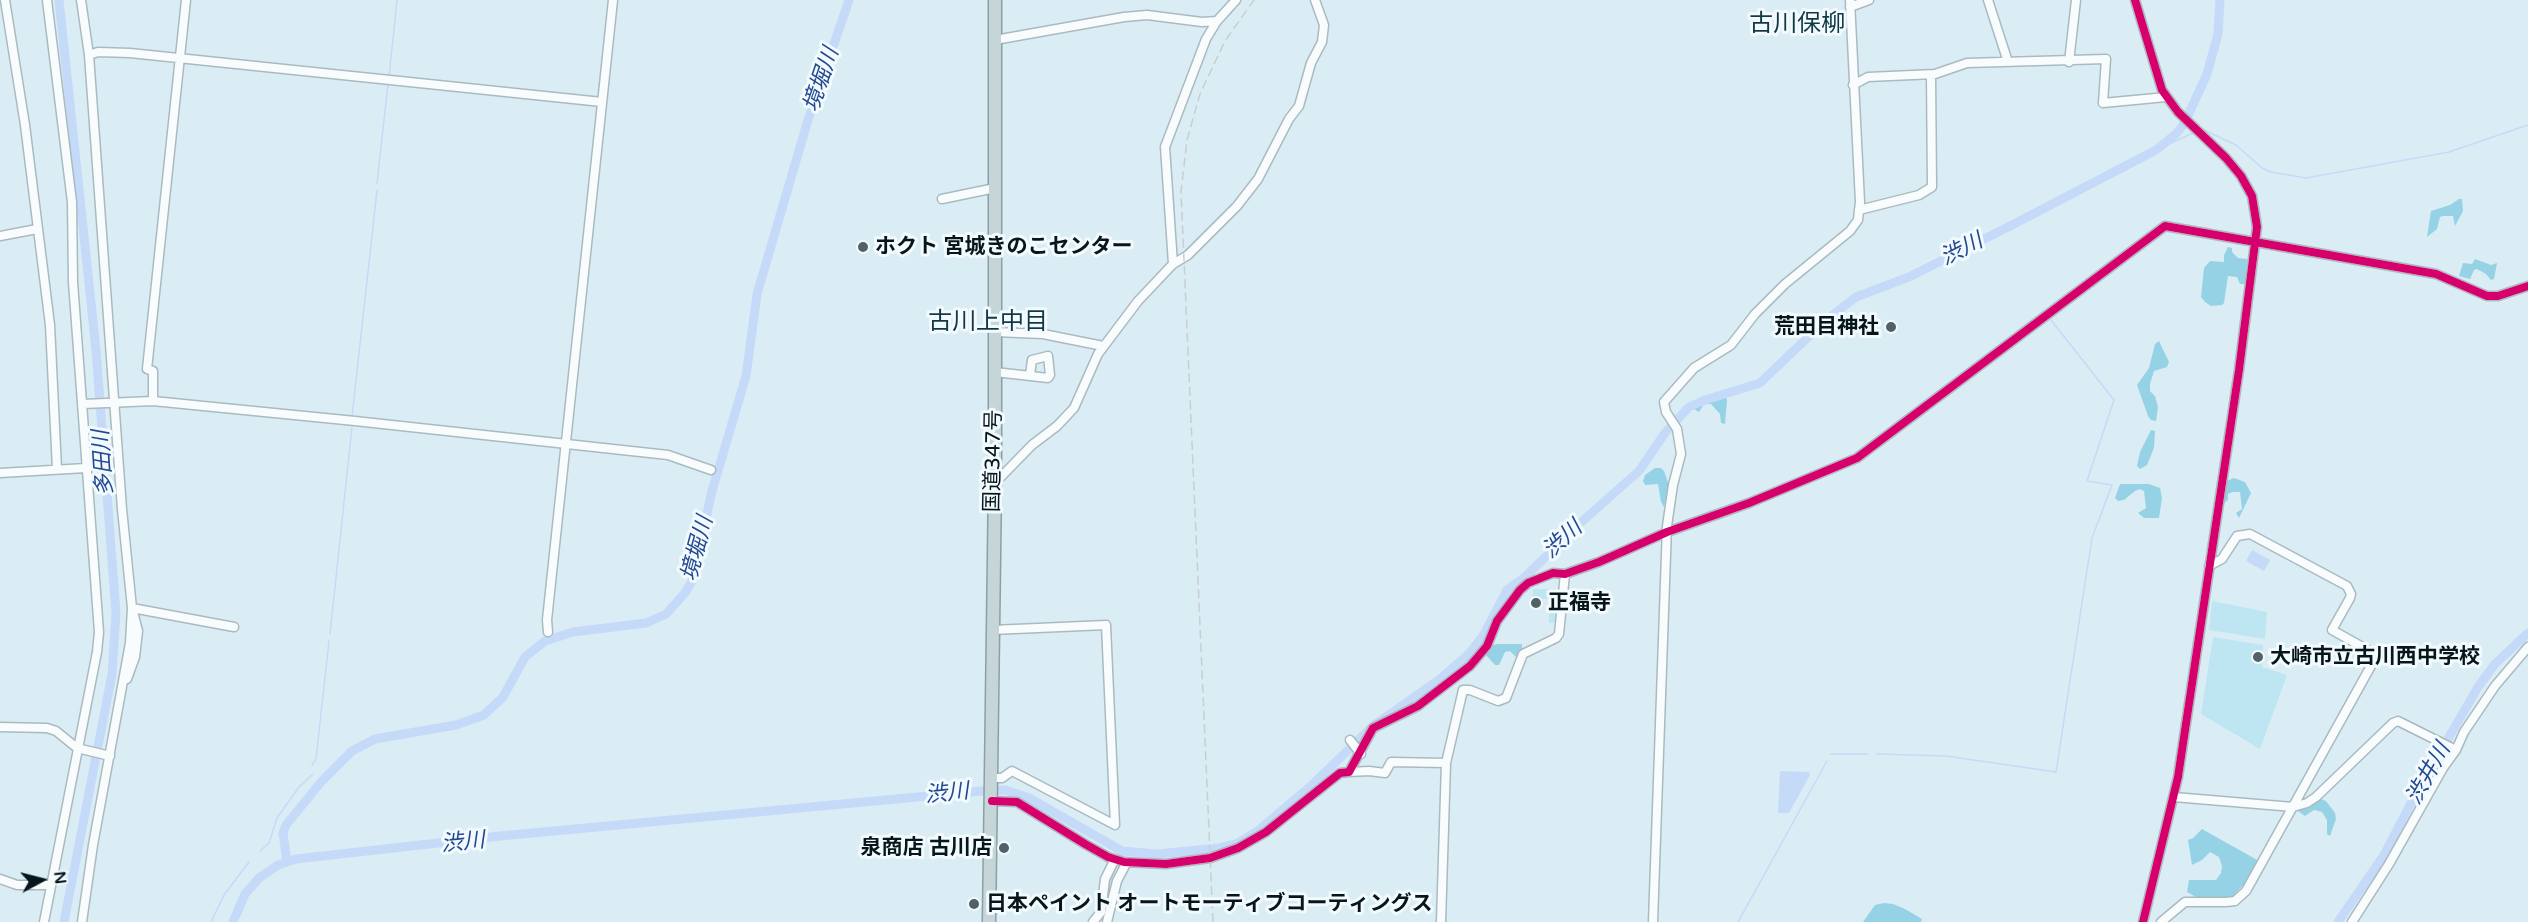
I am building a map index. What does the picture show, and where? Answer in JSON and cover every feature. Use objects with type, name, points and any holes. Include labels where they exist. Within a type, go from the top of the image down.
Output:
[{"type":"highway","name":"国道347号","points":[[989,922],[995,483],[995,0]]},
{"type":"street","points":[[5,0],[25,125],[53,358],[57,469]]},
{"type":"street","points":[[44,922],[99,643],[86,468],[85,404],[73,282],[72,202],[47,0]]},
{"type":"street","points":[[81,0],[89,55],[122,509],[132,609],[123,686],[109,755],[82,922]]},
{"type":"street","points":[[153,401],[153,371],[147,369],[186,0]]},
{"type":"street","points":[[548,632],[613,0]]},
{"type":"street","points":[[1173,264],[1165,147],[1193,71],[1217,21],[1236,0]]},
{"type":"street","points":[[995,483],[1032,445],[1057,426],[1074,408],[1103,346],[1111,339],[1138,301],[1173,264],[1188,255],[1255,184],[1289,119],[1299,106],[1311,63],[1324,34],[1324,25],[1315,0]]},
{"type":"street","points":[[1653,922],[1667,532],[1671,496],[1681,454],[1677,429],[1666,412],[1664,402],[1694,369],[1731,345],[1755,314],[1785,284],[1850,231],[1858,220],[1850,4],[1869,0]]},
{"type":"street","points":[[1988,0],[2008,62]]},
{"type":"street","points":[[2070,62],[2076,0]]},
{"type":"street","points":[[2135,0],[2162,90],[2190,125],[2230,162],[2247,185],[2256,213],[2256,241],[2174,797],[2143,922]]},
{"type":"street","points":[[995,40],[1087,22],[1136,16],[1164,16],[1202,22],[1217,21]]},
{"type":"street","points":[[89,55],[109,52],[180,58],[602,102]]},
{"type":"street","points":[[1853,85],[1868,77],[1931,75],[1967,63],[2106,60],[2103,103],[2166,97]]},
{"type":"street","points":[[1859,210],[1919,195],[1932,187],[1931,75]]},
{"type":"street","points":[[942,199],[995,188]]},
{"type":"street","points":[[1349,772],[1361,754],[1373,728],[1418,706],[1470,666],[1487,646],[1497,621],[1520,590],[1540,577],[1553,573],[1565,574],[1599,562],[1667,532],[1749,503],[1857,458],[2165,226],[2436,274],[2487,296],[2498,296],[2528,286]]},
{"type":"street","points":[[0,236],[38,229]]},
{"type":"street","points":[[995,332],[1043,334],[1103,346]]},
{"type":"street","points":[[995,372],[1030,375]]},
{"type":"street","points":[[85,404],[153,401],[567,444],[668,455],[711,470]]},
{"type":"street","points":[[0,473],[86,468]]},
{"type":"street","points":[[2161,922],[2185,902],[2235,901],[2246,891],[2377,655],[2332,630],[2350,598],[2351,594],[2347,586],[2250,534],[2237,536],[2222,559],[2209,566]]},
{"type":"street","points":[[1441,922],[1446,763],[1463,690],[1470,690],[1502,701],[1506,698],[1523,654],[1556,639],[1559,634],[1565,574]]},
{"type":"street","points":[[132,609],[234,627]]},
{"type":"street","points":[[992,630],[1106,625],[1115,825],[1012,771],[992,781]]},
{"type":"street","points":[[2352,922],[2389,864],[2464,732],[2495,686],[2528,647]]},
{"type":"street","points":[[2174,797],[2293,807],[2316,797],[2393,723],[2403,722],[2454,749]]},
{"type":"street","points":[[0,727],[47,728],[56,731],[78,749],[109,755]]},
{"type":"street","points":[[1350,740],[1361,754]]},
{"type":"street","points":[[992,799],[1017,802],[1085,844],[1121,861],[1166,864],[1210,858],[1238,848],[1266,832],[1340,773],[1369,771],[1385,773],[1391,762],[1446,763]]},
{"type":"street","points":[[1093,922],[1101,912],[1105,879],[1121,861]]},
{"type":"street","points":[[1107,922],[1121,861]]},
{"type":"street","points":[[0,879],[17,885],[51,885]]},
{"type":"shaded area","points":[[2462,199],[2463,211],[2455,226],[2453,216],[2440,217],[2437,229],[2427,237],[2431,211],[2450,205]]},
{"type":"shaded area","points":[[2228,247],[2232,248],[2232,252],[2238,258],[2247,259],[2246,279],[2244,284],[2240,284],[2237,277],[2228,276],[2224,303],[2211,306],[2201,297],[2204,268],[2210,261],[2224,262],[2224,255]]},
{"type":"shaded area","points":[[2475,259],[2491,265],[2497,263],[2494,279],[2491,280],[2477,269],[2474,270],[2470,279],[2459,276],[2463,263],[2472,264]]},
{"type":"shaded area","points":[[2159,341],[2169,362],[2167,367],[2154,371],[2150,384],[2150,391],[2155,396],[2158,407],[2156,421],[2151,420],[2148,416],[2137,385],[2149,368],[2155,344]]},
{"type":"shaded area","points":[[1720,392],[1726,396],[1727,400],[1725,424],[1721,423],[1720,414],[1711,404],[1704,404],[1699,412],[1694,409],[1695,402],[1699,398]]},
{"type":"shaded area","points":[[2151,430],[2155,431],[2154,448],[2147,465],[2140,469],[2137,466],[2140,452]]},
{"type":"shaded area","points":[[1655,468],[1661,468],[1664,471],[1669,485],[1664,507],[1658,484],[1645,485],[1643,481],[1645,475]]},
{"type":"shaded area","points":[[2234,478],[2245,482],[2251,493],[2239,518],[2236,513],[2242,509],[2240,492],[2228,494],[2228,500],[2224,503],[2222,501],[2224,482]]},
{"type":"shaded area","points":[[2120,484],[2149,484],[2160,488],[2162,498],[2159,518],[2144,518],[2138,513],[2146,508],[2144,491],[2140,489],[2124,500],[2118,501],[2115,498]]},
{"type":"shaded area","points":[[2252,550],[2270,560],[2264,571],[2246,561]]},
{"type":"shaded area","points":[[1533,589],[1556,589],[1557,622],[1549,623],[1549,599],[1533,599]]},
{"type":"shaded area","points":[[2212,601],[2267,612],[2265,639],[2209,630]]},
{"type":"shaded area","points":[[2213,637],[2263,645],[2262,667],[2287,675],[2260,749],[2201,714]]},
{"type":"shaded area","points":[[1522,644],[1522,649],[1516,657],[1510,651],[1505,652],[1499,665],[1495,665],[1485,654],[1493,645]]},
{"type":"shaded area","points":[[1780,771],[1809,772],[1810,775],[1789,813],[1778,813]]},
{"type":"shaded area","points":[[2318,798],[2326,801],[2335,813],[2336,819],[2330,836],[2327,834],[2327,820],[2322,812],[2314,810],[2305,816],[2297,808]]},
{"type":"shaded area","points":[[2202,829],[2259,861],[2249,879],[2231,898],[2196,897],[2187,892],[2189,880],[2216,880],[2221,873],[2222,866],[2219,857],[2210,852],[2202,860],[2192,865],[2188,840]]},
{"type":"shaded area","points":[[1884,903],[1905,909],[1922,919],[1921,922],[1863,922],[1875,905]]},
{"type":"waterway","name":"多田川","points":[[59,0],[96,350],[116,613],[112,674],[64,922]]},
{"type":"waterway","points":[[389,77],[397,0]]},
{"type":"waterway","name":"境堀川","points":[[287,862],[283,833],[286,825],[321,782],[352,751],[375,739],[456,725],[484,715],[503,697],[525,657],[545,641],[573,632],[646,623],[666,614],[685,593],[692,581],[712,491],[746,376],[757,294],[808,120],[849,0]]},
{"type":"waterway","name":"渋川","points":[[233,922],[245,894],[259,878],[278,865],[296,859],[500,836],[982,791],[1005,790],[1029,798],[1122,851],[1157,854],[1219,848],[1236,844],[1259,830],[1311,786],[1373,726],[1439,680],[1469,654],[1483,636],[1507,590],[1526,576],[1578,525],[1639,471],[1665,433],[1689,407],[1760,383],[1825,321],[1856,297],[1909,277],[2014,224],[2156,150],[2176,134],[2184,124],[2207,74],[2218,34],[2220,0]]},
{"type":"waterway","points":[[377,183],[388,84]]},
{"type":"waterway","points":[[2202,129],[2236,145],[2262,168],[2271,172],[2306,178],[2449,152],[2528,125]]},
{"type":"waterway","points":[[2156,150],[2195,132]]},
{"type":"waterway","points":[[352,417],[377,190]]},
{"type":"waterway","points":[[1877,754],[1946,756],[2056,772],[2092,538],[2112,485],[2087,481],[2114,400],[2051,320]]},
{"type":"waterway","points":[[330,634],[352,427]]},
{"type":"waterway","name":"渋井川","points":[[2338,922],[2384,855],[2412,801],[2478,687],[2495,664],[2528,633]]},
{"type":"waterway","points":[[312,765],[316,759],[329,641]]},
{"type":"waterway","points":[[1831,754],[1868,754]]},
{"type":"waterway","points":[[1738,922],[1827,761]]},
{"type":"waterway","points":[[260,851],[269,843],[277,818],[299,787],[313,774]]},
{"type":"waterway","name":"渋川","points":[[1119,858],[1122,851]]},
{"type":"waterway","points":[[211,922],[224,895],[249,862]]},
{"type":"waterway","points":[[1107,892],[1116,866]]},
{"type":"railway","points":[[1213,922],[1181,192],[1187,140],[1200,94],[1225,41],[1254,0]]},
{"type":"cycle path","points":[[2135,0],[2162,90],[2178,112],[2226,158],[2241,176],[2252,196],[2257,227],[2239,370],[2178,777],[2143,922]]},
{"type":"cycle path","points":[[992,801],[1017,802],[1108,857],[1124,862],[1166,864],[1210,858],[1238,848],[1266,832],[1340,773],[1349,772],[1373,728],[1418,706],[1470,666],[1487,646],[1497,621],[1528,583],[1553,573],[1565,574],[1599,562],[1667,532],[1749,503],[1857,458],[2165,226],[2436,274],[2487,296],[2498,296],[2528,286]]},
{"type":"place","name":"ホクト 宮城きのこセンター","points":[[863,247]]},
{"type":"place","name":"荒田目神社","points":[[1891,327]]},
{"type":"place","name":"正福寺","points":[[1536,603]]},
{"type":"place","name":"大崎市立古川西中学校","points":[[2258,657]]},
{"type":"place","name":"泉商店 古川店","points":[[1004,848]]},
{"type":"place","name":"日本ペイント オートモーティブコーティングス","points":[[974,904]]},
{"type":"district","name":"古川保柳","points":[[1797,25]]},
{"type":"district","name":"古川上中目","points":[[988,323]]}]
